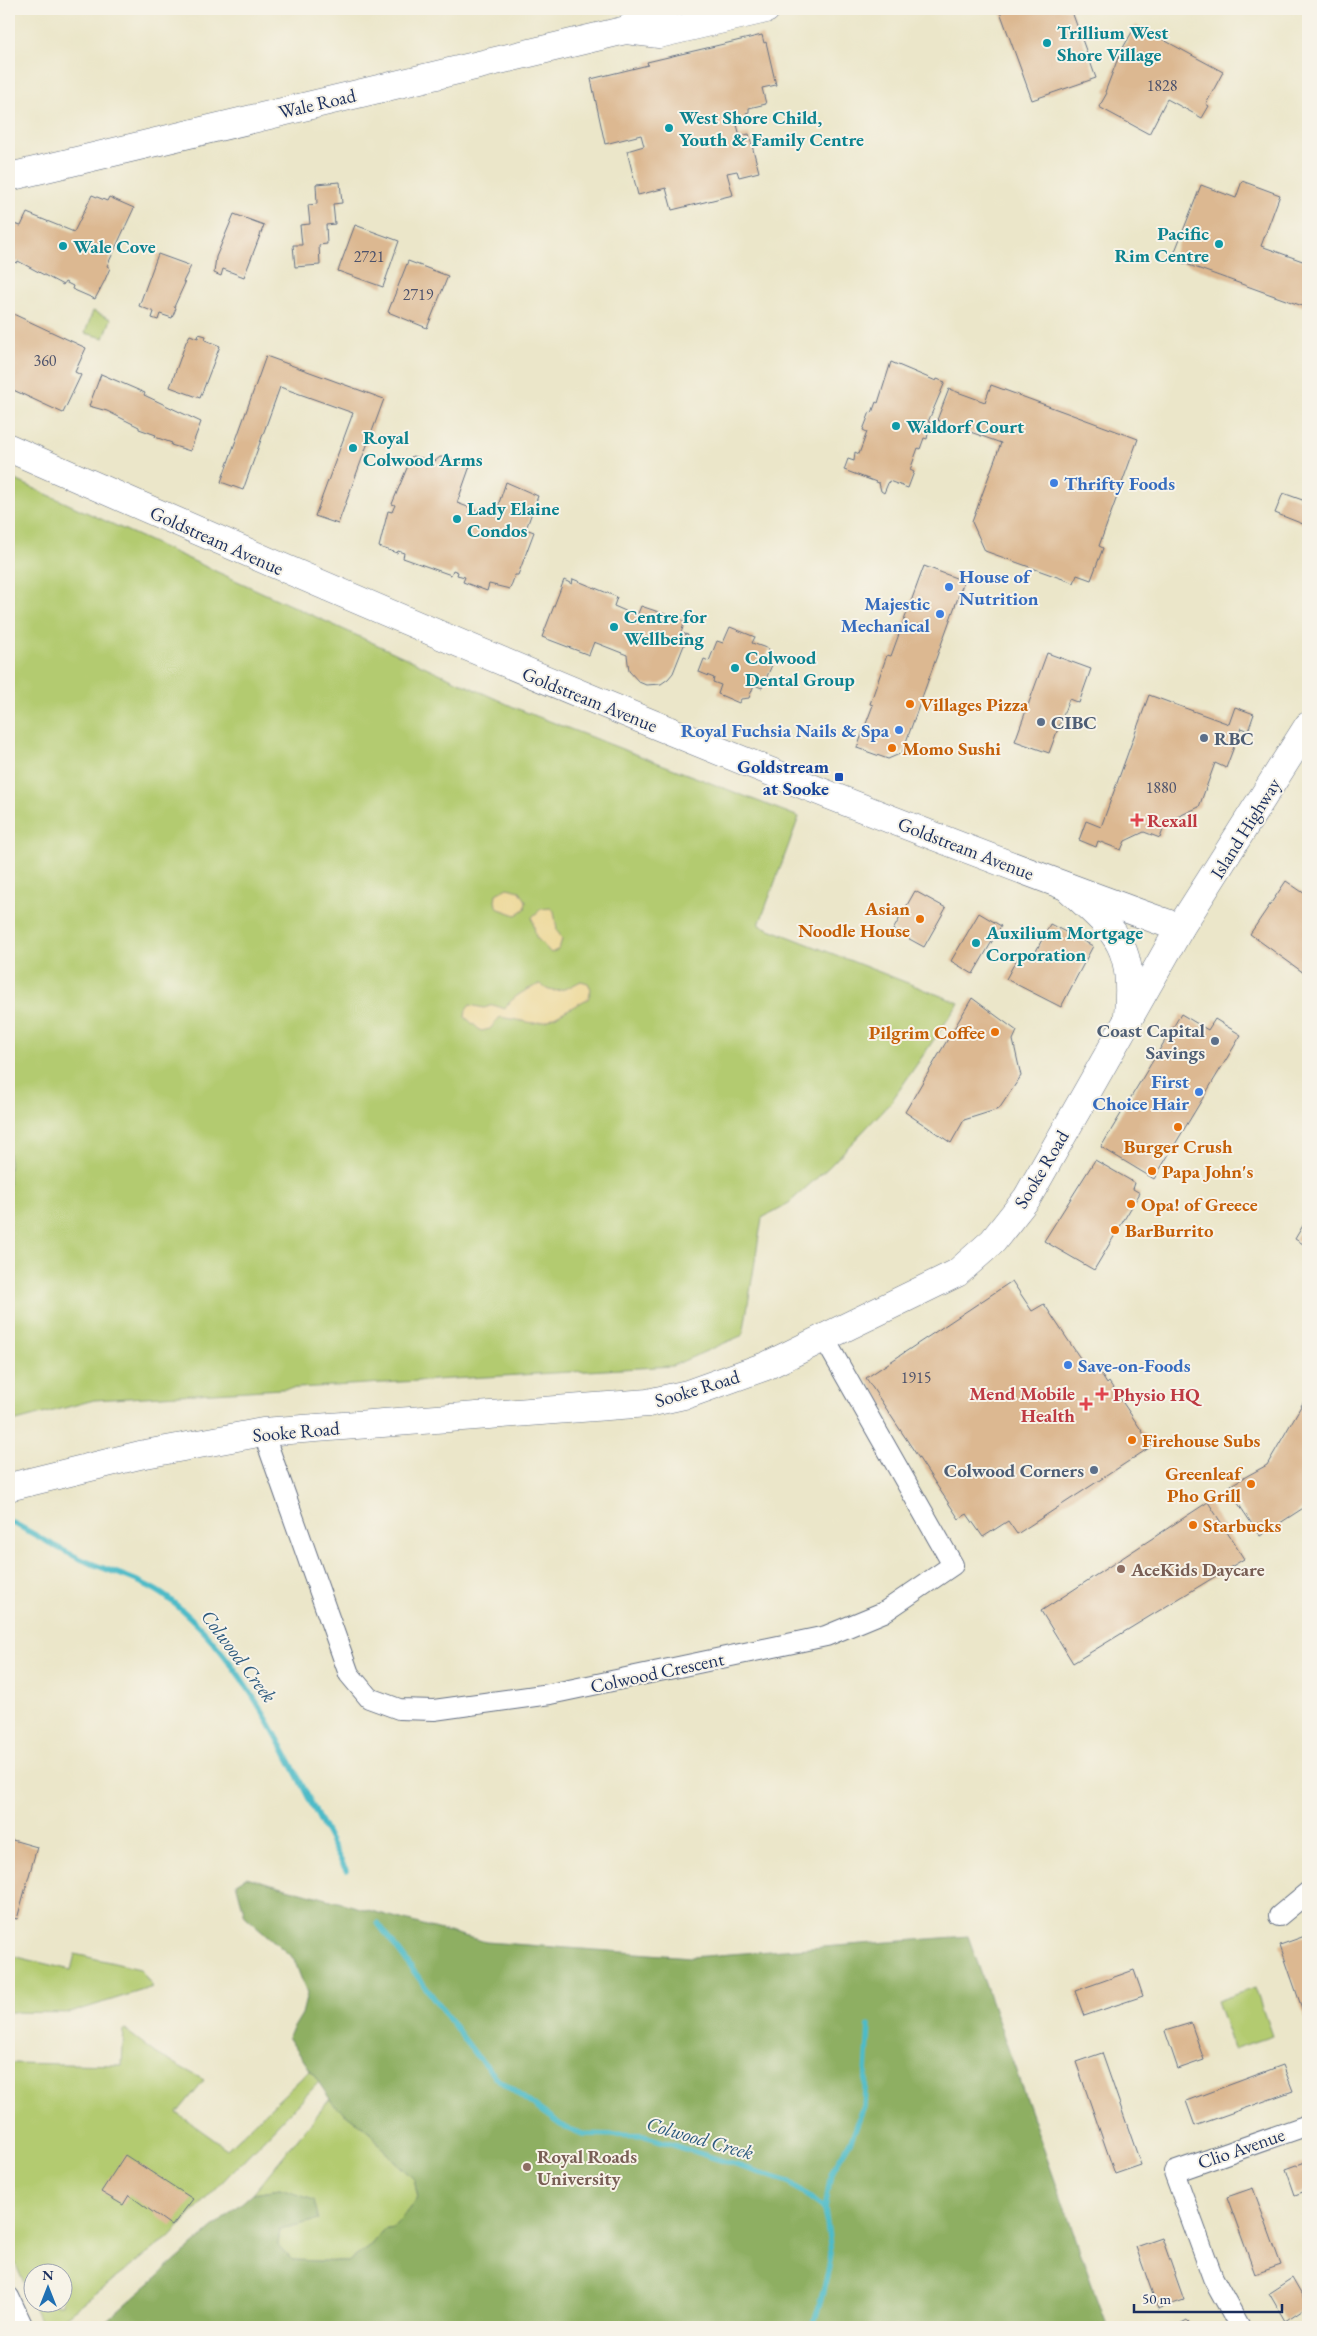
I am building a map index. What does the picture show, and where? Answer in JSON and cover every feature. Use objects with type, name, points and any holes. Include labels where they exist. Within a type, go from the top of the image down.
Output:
[{"type":"main road","name":"Wale Road","points":[[626,30],[654,11],[665,9]]},
{"type":"main road","name":"Wale Road","points":[[9,177],[626,30],[659,34],[766,9]]},
{"type":"main road","name":"Goldstream Avenue","points":[[9,448],[530,675],[663,730],[1068,887],[1180,928]]},
{"type":"main road","name":"Island Highway","points":[[1180,928],[1308,726]]},
{"type":"main road","points":[[1068,887],[1112,928],[1124,952],[1130,984],[1127,1021]]},
{"type":"main road","name":"Sooke Road","points":[[9,1487],[140,1454],[263,1432],[648,1404],[726,1382],[766,1366],[958,1273],[993,1241],[1026,1198],[1180,928]]},
{"type":"street","name":"Colwood Crescent","points":[[263,1432],[349,1674],[369,1698],[399,1709],[434,1710],[550,1694],[826,1636],[884,1612],[953,1565],[824,1338]]},
{"type":"street","points":[[1279,1916],[1308,1892]]},
{"type":"street","name":"Clio Avenue","points":[[1240,2327],[1213,2278],[1174,2172],[1308,2124]]},
{"type":"street","points":[[9,2297],[23,2327]]},
{"type":"green space","points":[[93,311],[111,319],[104,338],[85,333]]},
{"type":"green space","points":[[9,477],[518,709],[799,817],[759,925],[959,1003],[891,1102],[829,1167],[789,1203],[762,1218],[743,1335],[672,1366],[94,1400],[9,1423]]},
{"type":"green space","name":"Royal Roads University","points":[[246,1877],[486,1942],[691,1957],[968,1936],[1107,2327],[100,2327],[253,2193],[280,2189],[314,2200],[319,2220],[280,2229],[278,2245],[292,2260],[348,2262],[369,2247],[383,2230],[393,2228],[418,2198],[414,2179],[388,2155],[370,2132],[334,2105],[288,2037],[302,2014],[307,1994],[294,1959],[245,1916],[236,1883]]},
{"type":"green space","points":[[75,1954],[140,1969],[153,1987],[70,2013],[9,2012],[9,1955],[71,1970]]},
{"type":"green space","points":[[1255,1988],[1272,2036],[1234,2049],[1217,2001]]},
{"type":"green space","points":[[124,2029],[157,2054],[204,2080],[177,2113],[227,2149],[310,2070],[319,2082],[168,2238],[72,2312],[72,2264],[22,2264],[22,2279],[9,2248],[9,2063],[122,2065]]},
{"type":"green space","points":[[330,2099],[334,2105],[370,2132],[388,2155],[414,2179],[418,2198],[393,2228],[383,2230],[369,2247],[348,2262],[292,2260],[278,2245],[280,2229],[319,2220],[280,2189],[253,2193]]},
{"type":"green space","points":[[37,2314],[69,2314],[52,2327],[47,2327]]},
{"type":"sand","points":[[507,888],[520,891],[526,901],[525,909],[516,915],[499,909],[495,902],[496,894]]},
{"type":"sand","points":[[551,908],[554,911],[557,930],[562,939],[559,949],[551,953],[536,937],[532,917],[541,909]]},
{"type":"sand","points":[[581,981],[588,983],[591,989],[589,998],[547,1021],[533,1023],[500,1017],[490,1029],[481,1031],[465,1017],[466,1010],[470,1005],[484,1008],[493,1005],[505,1009],[515,997],[541,984],[545,988],[555,991]]},
{"type":"building","name":"Trillium West Shore Village","points":[[999,9],[1071,9],[1096,78],[1032,100]]},
{"type":"building","points":[[1136,25],[1223,72],[1206,104],[1209,106],[1202,118],[1167,99],[1149,134],[1099,107],[1107,93],[1105,92],[1120,53]]},
{"type":"building","name":"West Shore Child, Youth & Family Centre","points":[[762,35],[764,43],[766,42],[776,85],[762,88],[766,104],[749,108],[749,112],[746,113],[748,119],[736,121],[740,136],[749,134],[759,172],[739,177],[737,171],[727,173],[733,195],[672,210],[666,188],[638,195],[627,151],[644,146],[641,135],[605,144],[591,79],[648,65],[647,62]]},
{"type":"building","name":"Pacific Rim Centre","points":[[1242,181],[1280,195],[1261,246],[1308,263],[1308,308],[1172,259],[1201,185],[1236,198]]},
{"type":"building","points":[[340,182],[342,203],[333,204],[335,224],[326,225],[327,244],[319,245],[320,265],[295,267],[293,245],[302,245],[300,225],[310,224],[308,205],[317,204],[316,184]]},
{"type":"building","name":"Wale Cove","points":[[92,195],[107,201],[109,197],[134,208],[107,266],[110,268],[95,299],[72,289],[73,286],[65,282],[63,285],[18,261],[17,263],[9,260],[9,223],[21,226],[27,213],[74,232]]},
{"type":"building","points":[[234,214],[264,225],[244,277],[223,269],[221,276],[214,273],[216,257]]},
{"type":"building","points":[[355,225],[399,241],[383,287],[338,271]]},
{"type":"building","points":[[158,254],[191,266],[183,282],[185,283],[174,307],[176,308],[172,318],[160,314],[158,320],[152,318],[154,312],[139,306]]},
{"type":"building","points":[[408,261],[448,276],[427,328],[388,312]]},
{"type":"building","points":[[9,312],[86,348],[75,372],[81,375],[63,413],[9,388]]},
{"type":"building","points":[[199,334],[206,336],[205,340],[220,346],[200,398],[170,387],[186,342],[190,335],[198,338]]},
{"type":"building","name":"Royal Colwood Arms","points":[[266,356],[384,399],[338,524],[315,516],[353,413],[280,387],[243,490],[221,482]]},
{"type":"building","name":"Waldorf Court","points":[[891,362],[936,381],[937,379],[945,382],[928,422],[930,422],[926,433],[928,434],[927,439],[924,438],[920,449],[918,448],[910,470],[914,472],[908,488],[889,481],[884,493],[881,491],[879,483],[844,470],[848,459],[854,461],[855,452],[859,454],[867,432],[863,430],[870,412],[872,413],[876,402],[878,403]]},
{"type":"building","points":[[101,374],[145,393],[144,395],[201,422],[190,451],[171,445],[172,443],[155,437],[156,435],[139,429],[139,427],[107,411],[89,406]]},
{"type":"building","name":"Thrifty Foods","points":[[991,385],[1138,439],[1099,546],[1103,548],[1091,580],[1077,575],[1074,583],[985,551],[972,522],[1001,443],[937,420],[949,389],[985,402]]},
{"type":"building","name":"Lady Elaine Condos","points":[[412,456],[435,461],[440,457],[449,458],[470,466],[457,503],[487,514],[495,515],[506,482],[538,496],[526,529],[534,532],[518,575],[515,575],[510,589],[489,584],[487,591],[463,582],[465,577],[457,575],[458,572],[453,570],[451,575],[403,558],[404,553],[398,551],[397,553],[379,547],[388,511],[392,512],[395,505],[392,504]]},
{"type":"building","points":[[1283,493],[1308,502],[1308,526],[1275,513]]},
{"type":"building","points":[[924,566],[964,581],[902,753],[888,759],[857,748],[873,705],[870,704],[887,655],[891,656]]},
{"type":"building","name":"Centre for Wellbeing","points":[[573,579],[617,597],[614,606],[637,616],[641,606],[685,621],[681,633],[688,635],[673,673],[668,679],[661,684],[646,685],[639,682],[629,671],[627,655],[594,642],[589,655],[542,637],[564,580],[572,584]]},
{"type":"building","name":"Colwood Dental Group","points":[[730,627],[755,637],[752,643],[769,649],[764,662],[772,665],[762,688],[754,685],[749,698],[741,699],[739,703],[718,694],[721,685],[713,682],[714,678],[699,672],[704,659],[709,661],[717,641],[723,643]]},
{"type":"building","name":"CIBC","points":[[1047,653],[1091,669],[1079,703],[1069,699],[1049,753],[1015,741]]},
{"type":"building","points":[[1149,695],[1229,724],[1235,707],[1254,714],[1248,731],[1241,728],[1226,768],[1215,763],[1199,807],[1166,822],[1160,838],[1144,832],[1125,841],[1121,850],[1098,841],[1096,847],[1079,840],[1086,821],[1101,827]]},
{"type":"building","points":[[1286,881],[1308,896],[1308,976],[1250,934]]},
{"type":"building","name":"Asian Noodle House","points":[[915,891],[946,908],[924,947],[893,930]]},
{"type":"building","name":"Auxilium Mortgage Corporation","points":[[979,913],[1001,926],[973,974],[951,961]]},
{"type":"building","points":[[1050,924],[1093,946],[1061,1007],[1006,979],[1020,953],[1032,959]]},
{"type":"building","points":[[972,998],[1017,1031],[1013,1040],[1021,1076],[999,1109],[964,1120],[951,1143],[905,1112]]},
{"type":"building","points":[[1181,1014],[1208,1030],[1215,1019],[1241,1035],[1154,1179],[1101,1147]]},
{"type":"building","points":[[1095,1160],[1135,1183],[1133,1189],[1140,1193],[1094,1270],[1044,1241]]},
{"type":"building","points":[[1308,1217],[1308,1247],[1295,1239]]},
{"type":"building","points":[[1012,1281],[1032,1311],[1044,1304],[1090,1373],[1097,1368],[1107,1384],[1109,1382],[1152,1446],[1017,1534],[1008,1521],[983,1537],[967,1514],[959,1519],[866,1378]]},
{"type":"building","points":[[1308,1394],[1308,1505],[1260,1536],[1227,1487],[1267,1465]]},
{"type":"building","points":[[1208,1502],[1244,1559],[1073,1663],[1041,1611]]},
{"type":"building","points":[[9,1839],[37,1847],[17,1919],[9,1917]]},
{"type":"building","points":[[1305,1936],[1308,1944],[1308,2026],[1280,1945]]},
{"type":"building","points":[[1134,1970],[1143,1996],[1084,2016],[1075,1991]]},
{"type":"building","points":[[1191,2023],[1204,2060],[1178,2069],[1165,2031]]},
{"type":"building","points":[[1102,2053],[1141,2165],[1115,2174],[1076,2062]]},
{"type":"building","points":[[1283,2065],[1293,2091],[1195,2126],[1186,2101]]},
{"type":"building","points":[[125,2155],[193,2199],[172,2226],[129,2195],[123,2205],[101,2192]]},
{"type":"building","points":[[1308,2161],[1308,2190],[1295,2195],[1286,2169]]},
{"type":"building","points":[[1253,2188],[1281,2265],[1255,2274],[1227,2197]]},
{"type":"building","points":[[1162,2238],[1184,2300],[1158,2309],[1136,2247]]},
{"type":"building","points":[[1292,2278],[1308,2306],[1285,2321],[1269,2293]]},
{"type":"building","points":[[1187,2320],[1191,2327],[1174,2327]]},
{"type":"waterway","name":"Colwood Creek","points":[[9,1521],[73,1556],[160,1592],[199,1626],[249,1690],[290,1761],[346,1870]]},
{"type":"waterway","name":"Colwood Creek","points":[[378,1923],[476,2055],[500,2081],[565,2128],[583,2134],[645,2136],[789,2182],[825,2209],[831,2253],[828,2273],[813,2327]]},
{"type":"waterway","points":[[825,2209],[831,2173],[851,2140],[864,2106],[869,2025]]},
{"type":"place","name":"Trillium West Shore Village","points":[[1047,43]]},
{"type":"place","name":"West Shore Child, Youth & Family Centre","points":[[669,128]]},
{"type":"place","name":"Pacific Rim Centre","points":[[1219,244]]},
{"type":"place","name":"Wale Cove","points":[[63,246]]},
{"type":"place","name":"Waldorf Court","points":[[896,426]]},
{"type":"place","name":"Royal Colwood Arms","points":[[353,448]]},
{"type":"place","name":"Thrifty Foods","points":[[1054,483]]},
{"type":"place","name":"Lady Elaine Condos","points":[[457,519]]},
{"type":"place","name":"House of Nutrition","points":[[949,587]]},
{"type":"place","name":"Majestic Mechanical","points":[[940,614]]},
{"type":"place","name":"Centre for Wellbeing","points":[[614,627]]},
{"type":"place","name":"Colwood Dental Group","points":[[735,668]]},
{"type":"place","name":"Villages Pizza","points":[[910,704]]},
{"type":"place","name":"CIBC","points":[[1041,722]]},
{"type":"place","name":"Royal Fuchsia Nails & Spa","points":[[899,730]]},
{"type":"place","name":"RBC","points":[[1204,738]]},
{"type":"place","name":"Momo Sushi","points":[[892,748]]},
{"type":"place","name":"Goldstream at Sooke","points":[[839,777]]},
{"type":"place","name":"Rexall","points":[[1137,820]]},
{"type":"place","name":"Asian Noodle House","points":[[920,919]]},
{"type":"place","name":"Auxilium Mortgage Corporation","points":[[976,943]]},
{"type":"place","name":"Pilgrim Coffee","points":[[995,1032]]},
{"type":"place","name":"Coast Capital Savings","points":[[1215,1041]]},
{"type":"place","name":"First Choice Hair","points":[[1199,1092]]},
{"type":"place","name":"Burger Crush","points":[[1178,1127]]},
{"type":"place","name":"Papa John's","points":[[1152,1171]]},
{"type":"place","name":"Opa! of Greece","points":[[1131,1204]]},
{"type":"place","name":"BarBurrito","points":[[1115,1230]]},
{"type":"place","name":"Save-on-Foods","points":[[1068,1365]]},
{"type":"place","name":"Physio HQ","points":[[1102,1394]]},
{"type":"place","name":"Mend Mobile Health","points":[[1086,1404]]},
{"type":"place","name":"Firehouse Subs","points":[[1132,1440]]},
{"type":"place","name":"Colwood Corners","points":[[1094,1470]]},
{"type":"place","name":"Greenleaf Pho Grill","points":[[1251,1484]]},
{"type":"place","name":"Starbucks","points":[[1193,1525]]},
{"type":"place","name":"AceKids Daycare","points":[[1121,1569]]},
{"type":"place","name":"Royal Roads University","points":[[527,2167]]}]
